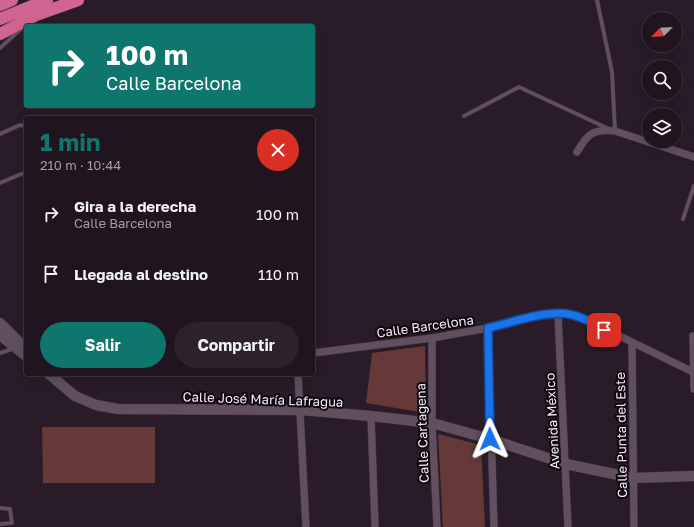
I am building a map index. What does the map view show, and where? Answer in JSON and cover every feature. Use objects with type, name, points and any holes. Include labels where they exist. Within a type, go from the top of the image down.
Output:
[{"type":"highway","points":[[4,17],[47,0]]},
{"type":"highway","points":[[0,34],[36,15],[78,0]]},
{"type":"main road","points":[[0,323],[21,345]]},
{"type":"main road","points":[[0,335],[21,345]]},
{"type":"main road","name":"Calle José María Lafragua","points":[[51,376],[75,396],[96,404],[118,409],[301,410],[432,423],[490,439],[566,464],[633,478],[694,476]]},
{"type":"street","points":[[577,152],[585,139],[591,134],[602,130],[615,131],[694,157]]},
{"type":"street","name":"Calle Barcelona","points":[[315,352],[432,338],[488,328],[539,316],[558,314],[574,315],[693,372]]},
{"type":"street","name":"Avenida México","points":[[558,314],[568,527]]},
{"type":"street","points":[[488,328],[490,439],[494,527]]},
{"type":"street","points":[[693,336],[694,389]]},
{"type":"street","name":"Calle Cartagena","points":[[432,338],[432,423],[437,527]]},
{"type":"street","name":"Calle Punta del Este","points":[[632,344],[634,527]]},
{"type":"street","points":[[298,376],[306,527]]},
{"type":"street","points":[[371,416],[375,527]]},
{"type":"lane","points":[[464,116],[519,87],[615,131],[612,72],[597,0]]},
{"type":"lane","points":[[26,24],[36,15]]},
{"type":"lane","points":[[0,48],[24,26]]},
{"type":"lane","points":[[0,134],[20,125],[24,126]]},
{"type":"lane","points":[[0,183],[24,173]]},
{"type":"lane","points":[[683,219],[694,186]]},
{"type":"lane","points":[[0,353],[21,345]]},
{"type":"lane","points":[[0,508],[10,509],[13,525],[0,524]]},
{"type":"shaded area","points":[[425,346],[426,413],[366,403],[372,353]]},
{"type":"shaded area","points":[[42,427],[155,427],[155,483],[43,483]]},
{"type":"shaded area","points":[[438,434],[481,445],[485,527],[443,527]]},
{"type":"route","points":[[490,439],[488,328],[539,316],[566,314],[574,315],[591,322],[604,330]]}]
